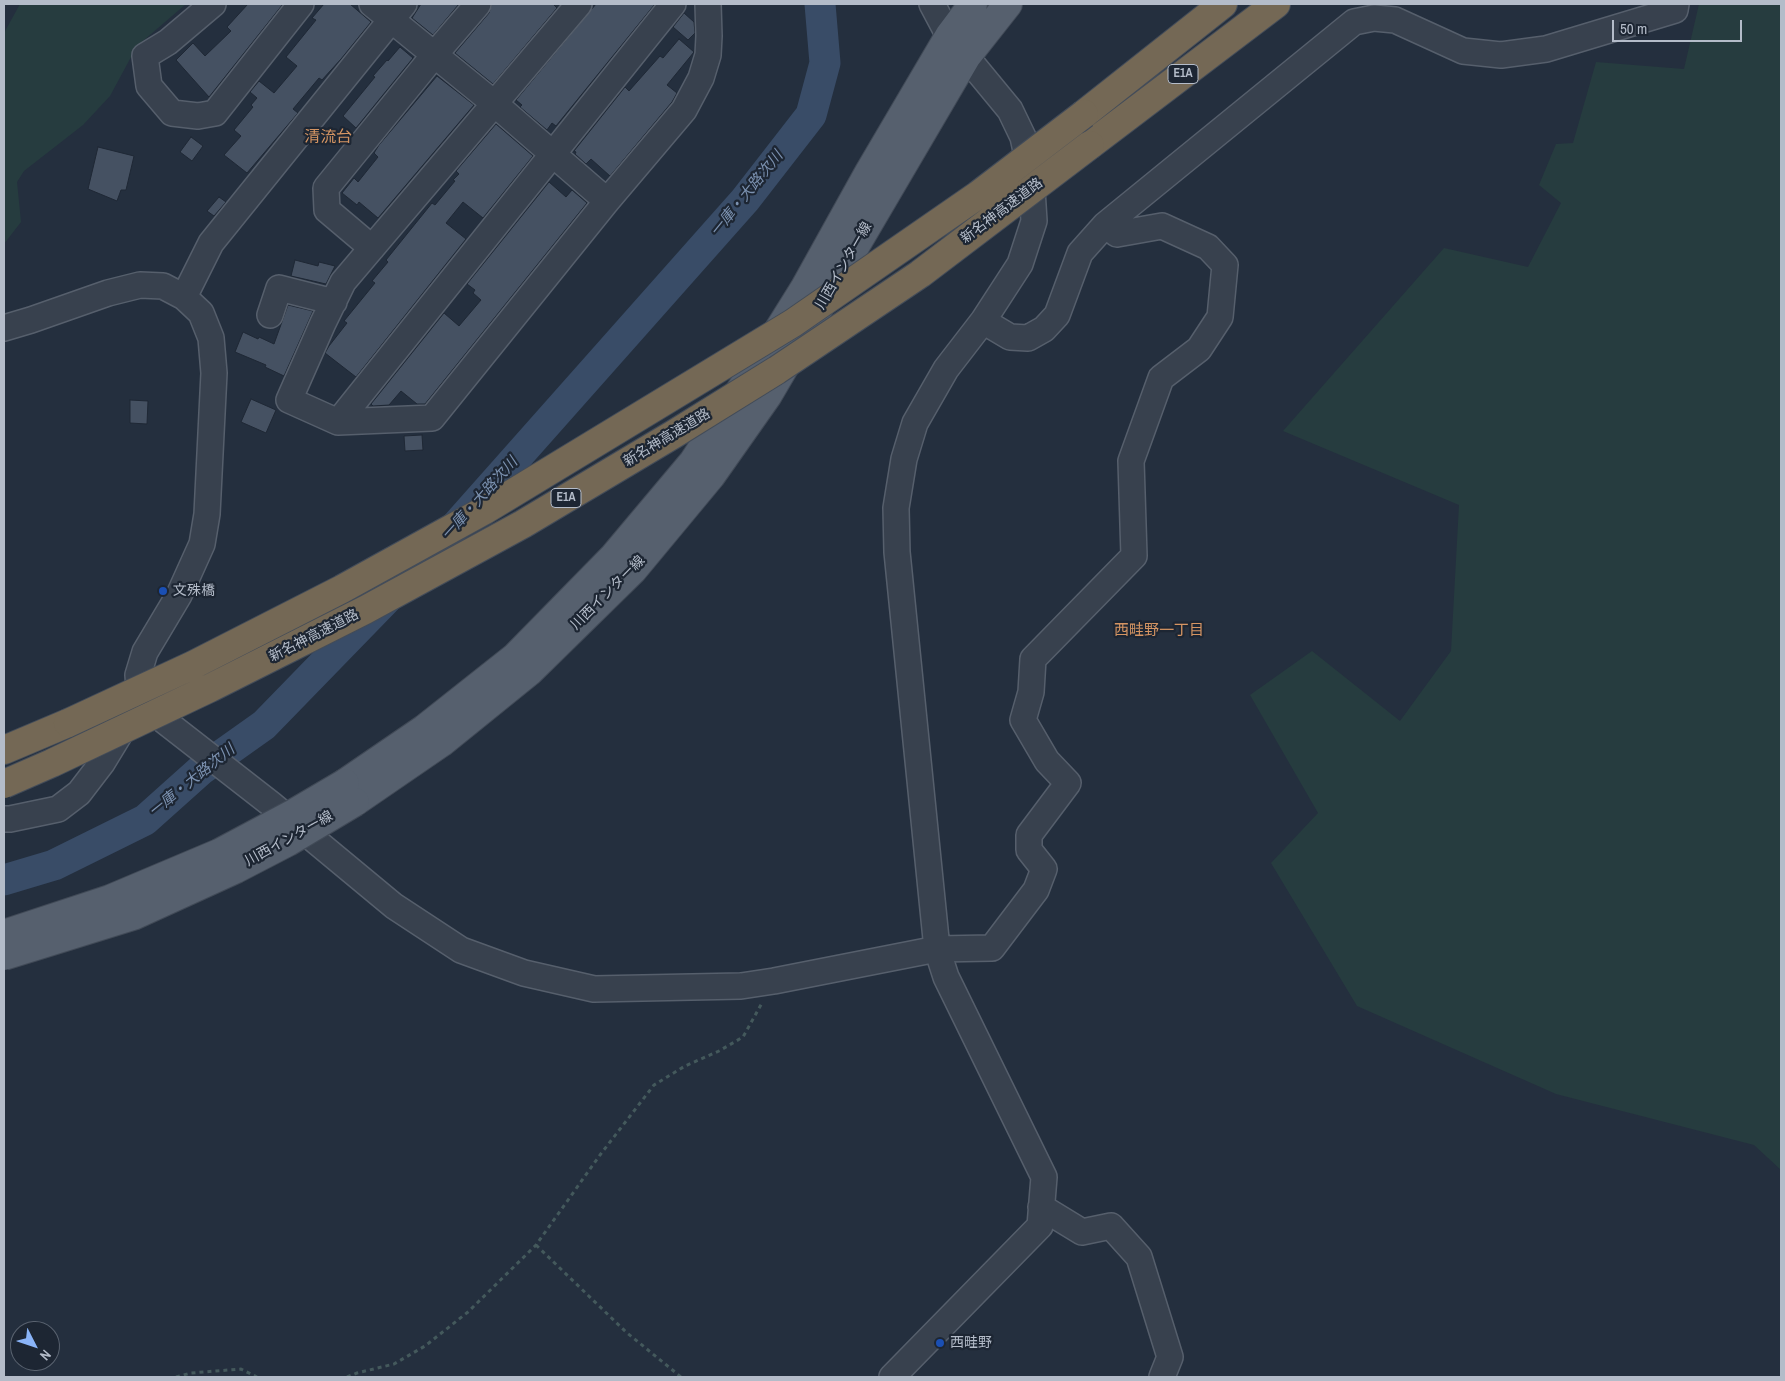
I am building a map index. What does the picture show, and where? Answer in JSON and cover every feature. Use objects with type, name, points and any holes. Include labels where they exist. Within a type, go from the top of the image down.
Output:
[{"type":"highway","points":[[1082,110],[1198,4]]},
{"type":"highway","name":"E1A","points":[[1082,110],[1223,4]]},
{"type":"highway","name":"新名神高速道路","points":[[4,784],[210,688],[365,610],[523,524],[674,434],[777,370],[920,274],[1276,4]]},
{"type":"highway","name":"新名神高速道路","points":[[4,750],[193,665],[325,598],[485,510],[793,323],[978,195],[1082,110]]},
{"type":"main road","name":"川西インター線","points":[[4,956],[133,916],[236,869],[288,842],[424,729],[515,657],[614,556],[693,462],[804,289],[869,172],[949,36],[973,4]]},
{"type":"main road","name":"川西インター線","points":[[4,934],[110,899],[219,853],[294,813],[350,792],[441,743],[530,671],[634,570],[712,476],[768,395],[967,56],[1008,4]]},
{"type":"street","points":[[213,4],[168,42],[145,56],[149,86],[172,113],[198,116],[215,113],[302,4]]},
{"type":"street","points":[[372,4],[398,11],[435,54],[607,201]]},
{"type":"street","points":[[372,248],[327,210],[326,188],[478,4]]},
{"type":"street","points":[[579,4],[343,282],[322,323],[289,400],[338,422],[432,418],[607,201],[684,110],[701,78],[708,55],[708,4]]},
{"type":"street","points":[[338,422],[673,4]]},
{"type":"street","points":[[892,1377],[1040,1226],[1044,1177],[946,977],[937,949],[897,552],[896,508],[904,459],[915,423],[946,369],[983,321],[1020,264],[1034,221],[1031,174],[1023,136],[1010,110],[949,36],[932,4]]},
{"type":"street","points":[[983,321],[1010,337],[1028,338],[1044,329],[1057,314],[1080,253],[1105,225],[1354,22],[1374,18],[1395,20],[1463,51],[1501,55],[1546,49],[1675,10],[1676,4]]},
{"type":"street","points":[[184,297],[211,243],[398,11]]},
{"type":"street","points":[[140,702],[271,804],[394,906],[461,950],[524,973],[594,989],[741,986],[937,949],[992,948],[1036,890],[1044,868],[1029,850],[1029,835],[1068,783],[1047,761],[1023,720],[1031,692],[1034,659],[1134,556],[1131,461],[1157,387],[1161,378],[1199,349],[1220,317],[1225,265],[1208,247],[1162,226],[1118,234],[1105,225]]},
{"type":"street","points":[[4,328],[108,293],[140,285],[163,286],[184,297],[201,313],[211,338],[214,373],[207,514],[202,544],[179,595],[146,652],[138,675],[140,702],[102,763],[79,793],[58,809],[4,819]]},
{"type":"street","points":[[270,316],[279,288],[334,302]]},
{"type":"street","points":[[1041,1207],[1082,1232],[1111,1226],[1139,1257],[1170,1357],[1162,1377]]},
{"type":"path","points":[[347,1377],[394,1364],[425,1346],[468,1312],[536,1245],[600,1155],[654,1085],[685,1066],[719,1052],[743,1037],[774,981]]},
{"type":"path","points":[[536,1245],[626,1332],[681,1377]]},
{"type":"path","points":[[176,1377],[190,1373],[241,1369],[257,1377]]},
{"type":"green space","points":[[20,4],[186,4],[137,46],[110,96],[83,125],[24,171],[17,182],[21,222],[4,244],[4,33]]},
{"type":"green space","points":[[1699,4],[1781,4],[1781,1170],[1754,1145],[1556,1094],[1357,1006],[1271,863],[1318,813],[1250,695],[1312,651],[1400,721],[1451,651],[1459,505],[1283,431],[1444,248],[1528,267],[1561,203],[1539,185],[1556,144],[1573,143],[1596,62],[1684,69]]},
{"type":"building","points":[[248,4],[283,4],[209,97],[176,60],[193,43],[205,56],[231,31],[227,27]]},
{"type":"building","points":[[324,4],[350,4],[371,22],[341,59],[322,80],[319,78],[293,109],[298,113],[247,173],[224,155],[241,136],[234,130],[253,107],[251,105],[257,98],[250,92],[259,81],[274,93],[297,66],[286,57],[316,20],[312,18]]},
{"type":"building","points":[[421,4],[459,4],[433,35],[412,18]]},
{"type":"building","points":[[492,4],[553,4],[557,8],[493,84],[455,53],[489,13]]},
{"type":"building","points":[[596,4],[655,4],[556,126],[552,123],[547,130],[520,107],[522,105],[516,100]]},
{"type":"building","points":[[684,13],[694,22],[695,33],[688,40],[673,27]]},
{"type":"building","points":[[679,39],[694,52],[667,85],[677,93],[672,102],[610,176],[591,159],[586,164],[574,151],[625,87],[629,91],[660,56],[663,58]]},
{"type":"building","points":[[400,47],[413,58],[356,128],[343,116],[375,77],[373,76]]},
{"type":"building","points":[[437,76],[474,105],[378,218],[359,202],[357,205],[342,193],[354,178],[358,182],[378,157],[374,153],[379,145]]},
{"type":"building","points":[[496,124],[533,156],[483,218],[463,202],[446,223],[466,239],[356,377],[325,353],[347,323],[344,321],[375,283],[372,281],[388,262],[386,260],[432,203],[435,205],[455,181],[453,180],[459,174],[456,171]]},
{"type":"building","points":[[191,137],[203,146],[192,161],[180,152]]},
{"type":"building","points":[[98,147],[134,156],[126,190],[121,190],[117,201],[88,189]]},
{"type":"building","points":[[549,182],[566,197],[572,190],[587,203],[425,404],[417,404],[401,391],[389,405],[373,406],[371,404],[444,313],[459,326],[481,300],[473,293],[475,290],[467,284]]},
{"type":"building","points":[[219,197],[226,202],[214,216],[207,211]]},
{"type":"building","points":[[295,260],[318,266],[319,262],[335,266],[326,284],[291,276]]},
{"type":"building","points":[[288,305],[313,311],[284,376],[265,367],[266,365],[235,352],[243,332],[274,344]]},
{"type":"building","points":[[251,399],[276,410],[266,433],[241,422]]},
{"type":"building","points":[[130,400],[148,401],[147,424],[130,423]]},
{"type":"building","points":[[422,435],[423,450],[405,451],[404,436]]},
{"type":"waterway","name":"一庫・大路次川","points":[[4,880],[54,865],[145,820],[202,769],[264,725],[439,545],[745,200],[811,115],[825,63],[820,4]]},
{"type":"place","name":"文殊橋","points":[[163,591]]},
{"type":"place","name":"西畦野","points":[[940,1343]]},
{"type":"district","name":"清流台","points":[[328,138]]},
{"type":"district","name":"西畦野一丁目","points":[[1159,631]]}]
